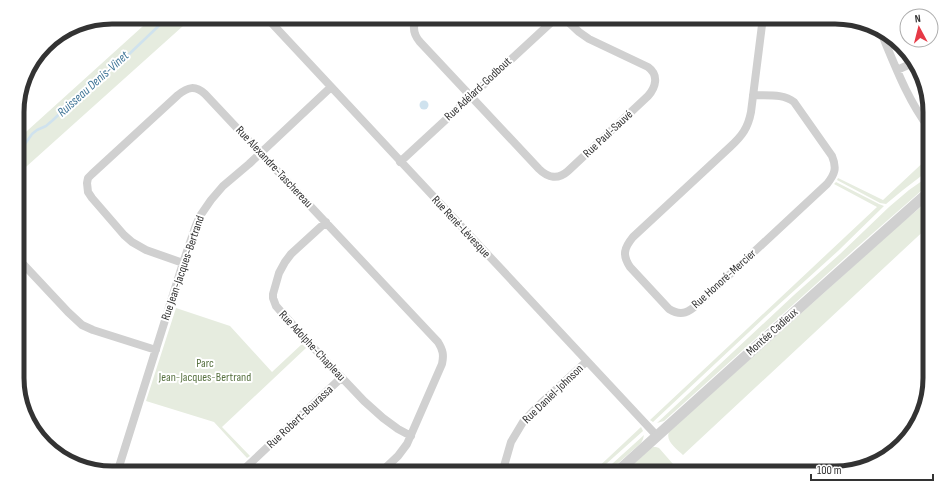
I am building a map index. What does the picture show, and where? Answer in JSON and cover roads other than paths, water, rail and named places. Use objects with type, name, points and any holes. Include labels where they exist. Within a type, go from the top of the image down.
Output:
[{"type":"street","name":"Rue René-Lévesque","points":[[273,24],[400,162],[657,436]]},
{"type":"street","points":[[414,24],[417,39],[471,96]]},
{"type":"street","name":"Rue Adélard-Godbout","points":[[400,162],[548,24]]},
{"type":"street","name":"Rue Paul-Sauvé","points":[[471,96],[543,173],[550,177],[562,176],[648,96],[655,87],[656,80],[653,72],[648,67],[589,39],[570,24]]},
{"type":"street","name":"Rue Honoré-Mercier","points":[[753,95],[781,96],[794,102],[832,156],[835,168],[833,175],[827,184],[692,309],[685,313],[675,312],[669,309],[662,302],[630,267],[626,259],[625,249],[633,238],[741,136],[748,122],[762,24]]},
{"type":"street","points":[[884,39],[897,70],[923,119]]},
{"type":"street","points":[[897,70],[909,65]]},
{"type":"street","name":"Rue Jean-Jacques-Bertrand","points":[[119,466],[183,263],[200,216],[223,186],[331,87]]},
{"type":"street","name":"Rue Alexandre-Taschereau","points":[[183,263],[146,250],[132,242],[90,196],[87,190],[87,181],[90,176],[178,95],[190,88],[198,89],[205,94],[438,342],[443,350],[442,364],[408,444],[387,466]]},
{"type":"street","name":"Montée Cadieux","points":[[624,466],[923,198]]},
{"type":"street","name":"Rue Adolphe-Chapleau","points":[[326,222],[291,254],[285,262],[279,273],[274,289],[273,298],[276,306],[372,409],[398,429],[411,436]]},
{"type":"street","points":[[24,264],[68,312],[82,324],[93,330],[156,350]]},
{"type":"street","name":"Rue Daniel-Johnson","points":[[504,466],[511,442],[523,422],[587,361]]},
{"type":"street","name":"Rue Robert-Bourassa","points":[[248,466],[342,378]]},
{"type":"water","points":[[422,101],[426,101],[428,105],[426,109],[422,109],[420,107],[420,103]]},
{"type":"waterway","name":"Ruisseau Denis-Vinet","points":[[24,145],[32,134],[46,126],[90,85],[125,58],[161,24]]},
{"type":"park label","name":"Parc Jean-Jacques-Bertrand","points":[[205,370]]}]
